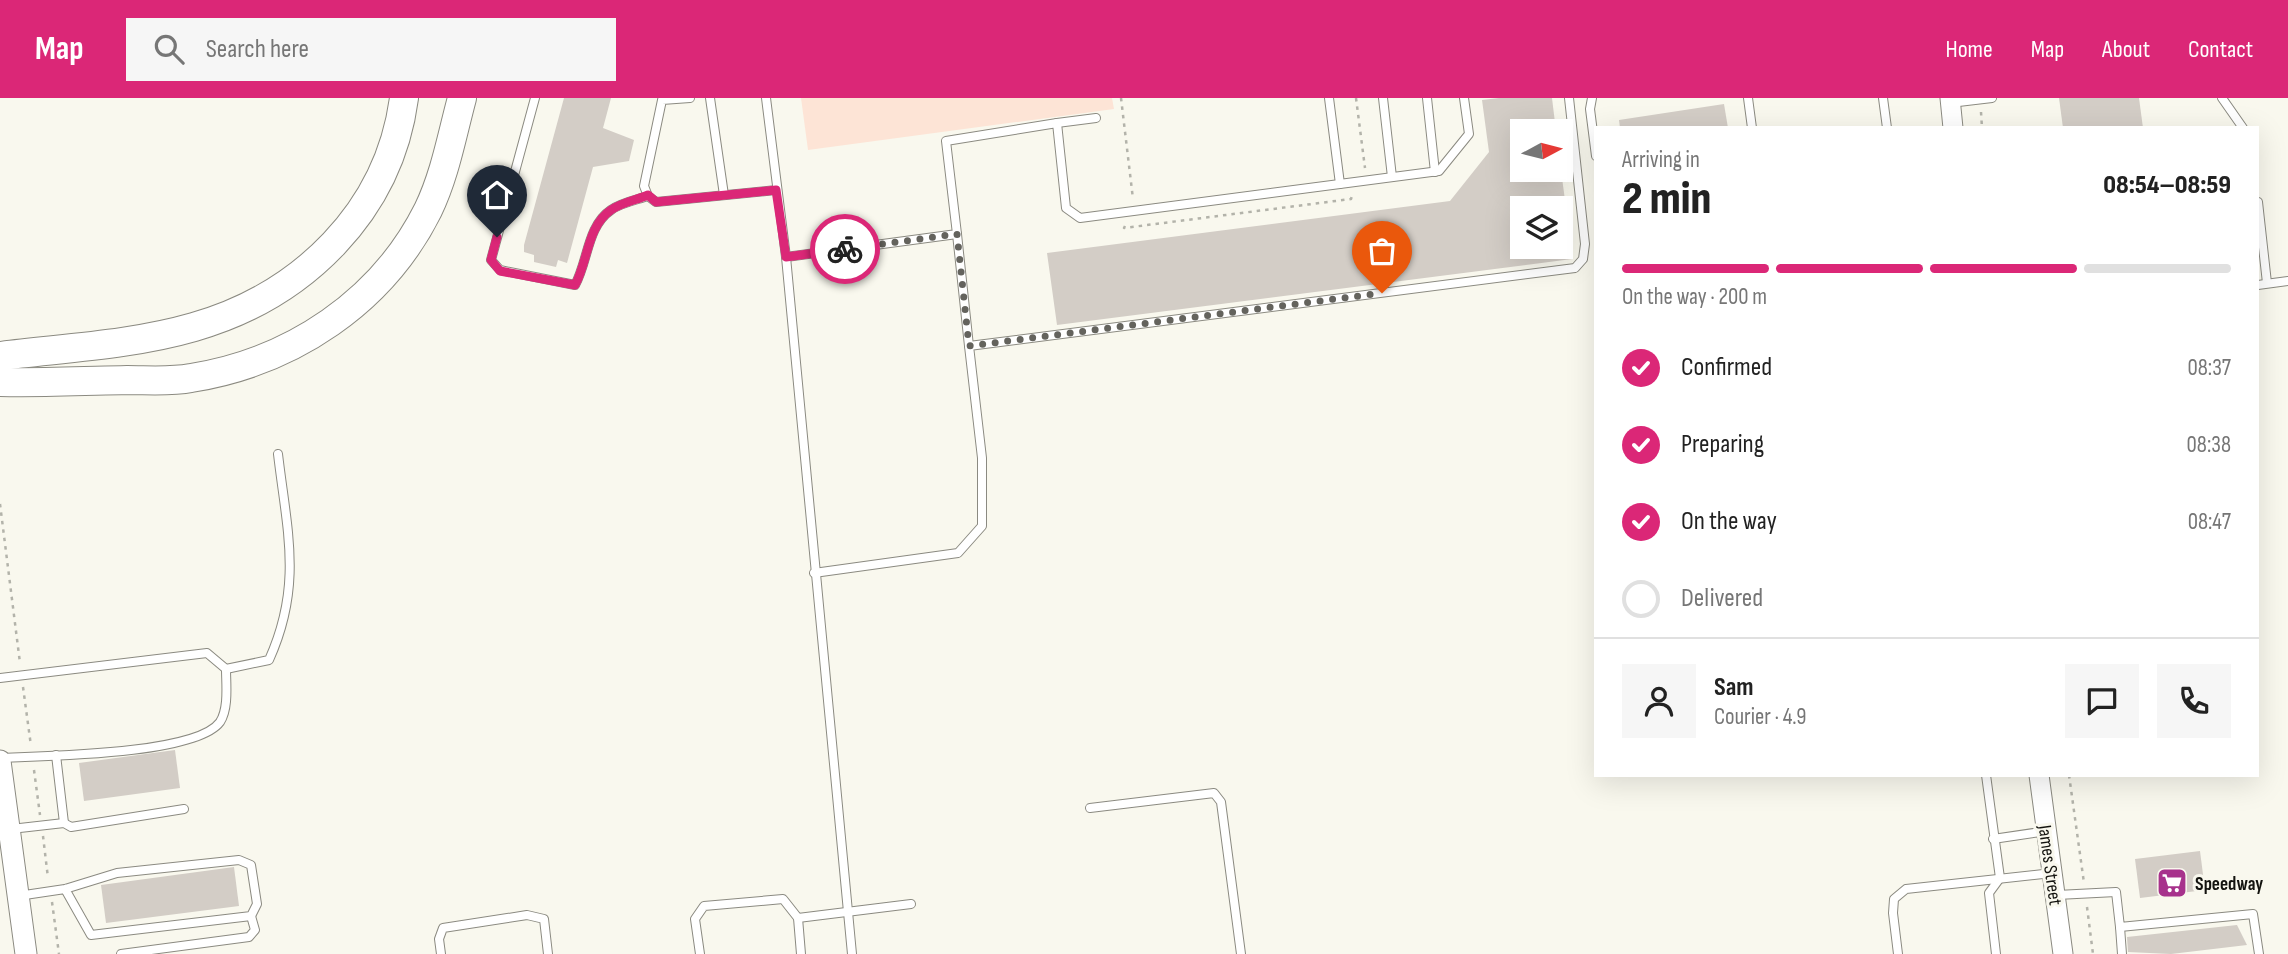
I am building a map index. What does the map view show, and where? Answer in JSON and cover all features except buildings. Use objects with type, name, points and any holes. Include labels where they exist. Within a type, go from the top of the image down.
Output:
[{"type":"highway","points":[[0,356],[192,328],[237,312],[284,288],[325,255],[360,213],[387,165],[404,98]]},
{"type":"highway","points":[[0,382],[187,379],[255,363],[322,330],[358,302],[405,249],[418,228],[445,164],[462,98]]},
{"type":"main road","points":[[0,760],[26,954]]},
{"type":"street","points":[[1950,101],[1953,126]]},
{"type":"street","name":"James Street","points":[[2039,777],[2063,954]]},
{"type":"lane","points":[[535,98],[491,260],[500,271],[575,285],[582,273],[593,233],[610,210],[648,195]]},
{"type":"lane","points":[[690,98],[662,100],[644,186],[648,195],[656,202],[776,190]]},
{"type":"lane","points":[[710,98],[724,195]]},
{"type":"lane","points":[[766,98],[786,257],[852,954]]},
{"type":"lane","points":[[1329,98],[1340,184]]},
{"type":"lane","points":[[1383,98],[1392,177]]},
{"type":"lane","points":[[1427,98],[1435,172]]},
{"type":"lane","points":[[1057,123],[1066,208],[1080,218],[1439,171],[1469,135],[1464,98]]},
{"type":"lane","points":[[969,346],[1576,268],[1583,259],[1585,244],[1569,98]]},
{"type":"lane","points":[[1592,98],[1590,109],[1594,140]]},
{"type":"lane","points":[[1748,98],[1752,126]]},
{"type":"lane","points":[[1883,98],[1887,126]]},
{"type":"lane","points":[[1950,101],[1992,98]]},
{"type":"lane","points":[[2222,98],[2242,126]]},
{"type":"lane","points":[[814,573],[958,553],[982,526],[982,458],[946,141],[1096,118]]},
{"type":"lane","points":[[2259,211],[2267,283]]},
{"type":"lane","points":[[786,257],[957,234]]},
{"type":"lane","points":[[2259,285],[2288,281]]},
{"type":"lane","points":[[0,678],[207,653],[226,668],[269,660],[282,632],[292,571],[278,454]]},
{"type":"lane","points":[[0,760],[164,745],[207,733],[221,721],[226,699],[226,668]]},
{"type":"lane","points":[[56,755],[64,823]]},
{"type":"lane","points":[[1986,777],[2000,878],[1989,893],[1996,954]]},
{"type":"lane","points":[[1090,808],[1214,793],[1221,802],[1241,954]]},
{"type":"lane","points":[[9,830],[64,823],[71,827],[184,809]]},
{"type":"lane","points":[[1993,839],[2047,831]]},
{"type":"lane","points":[[18,896],[65,890],[117,873],[239,860],[251,865],[257,904],[251,916],[255,930],[249,937],[121,954]]},
{"type":"lane","points":[[1898,954],[1894,900],[1906,889],[2052,873]]},
{"type":"lane","points":[[65,890],[91,935],[251,916]]},
{"type":"lane","points":[[2055,895],[2116,892],[2122,954]]},
{"type":"lane","points":[[700,954],[695,919],[704,906],[783,899],[799,918],[801,954]]},
{"type":"lane","points":[[799,918],[911,904]]},
{"type":"lane","points":[[2120,927],[2253,914],[2259,954]]},
{"type":"lane","points":[[441,954],[439,939],[443,928],[527,915],[544,919],[548,954]]},
{"type":"path","points":[[0,504],[58,954]]},
{"type":"path","points":[[2069,777],[2093,954]]},
{"type":"shaded area","points":[[801,98],[1112,98],[1114,109],[808,150]]},
{"type":"way so far","points":[[845,249],[957,234],[969,346],[1382,293]]},
{"type":"place","name":"Speedway","points":[[2172,883]]},
{"type":"route","points":[[497,237],[491,260],[500,271],[575,285],[582,273],[593,233],[610,210],[648,195],[656,202],[776,190],[786,257],[845,249]]}]
